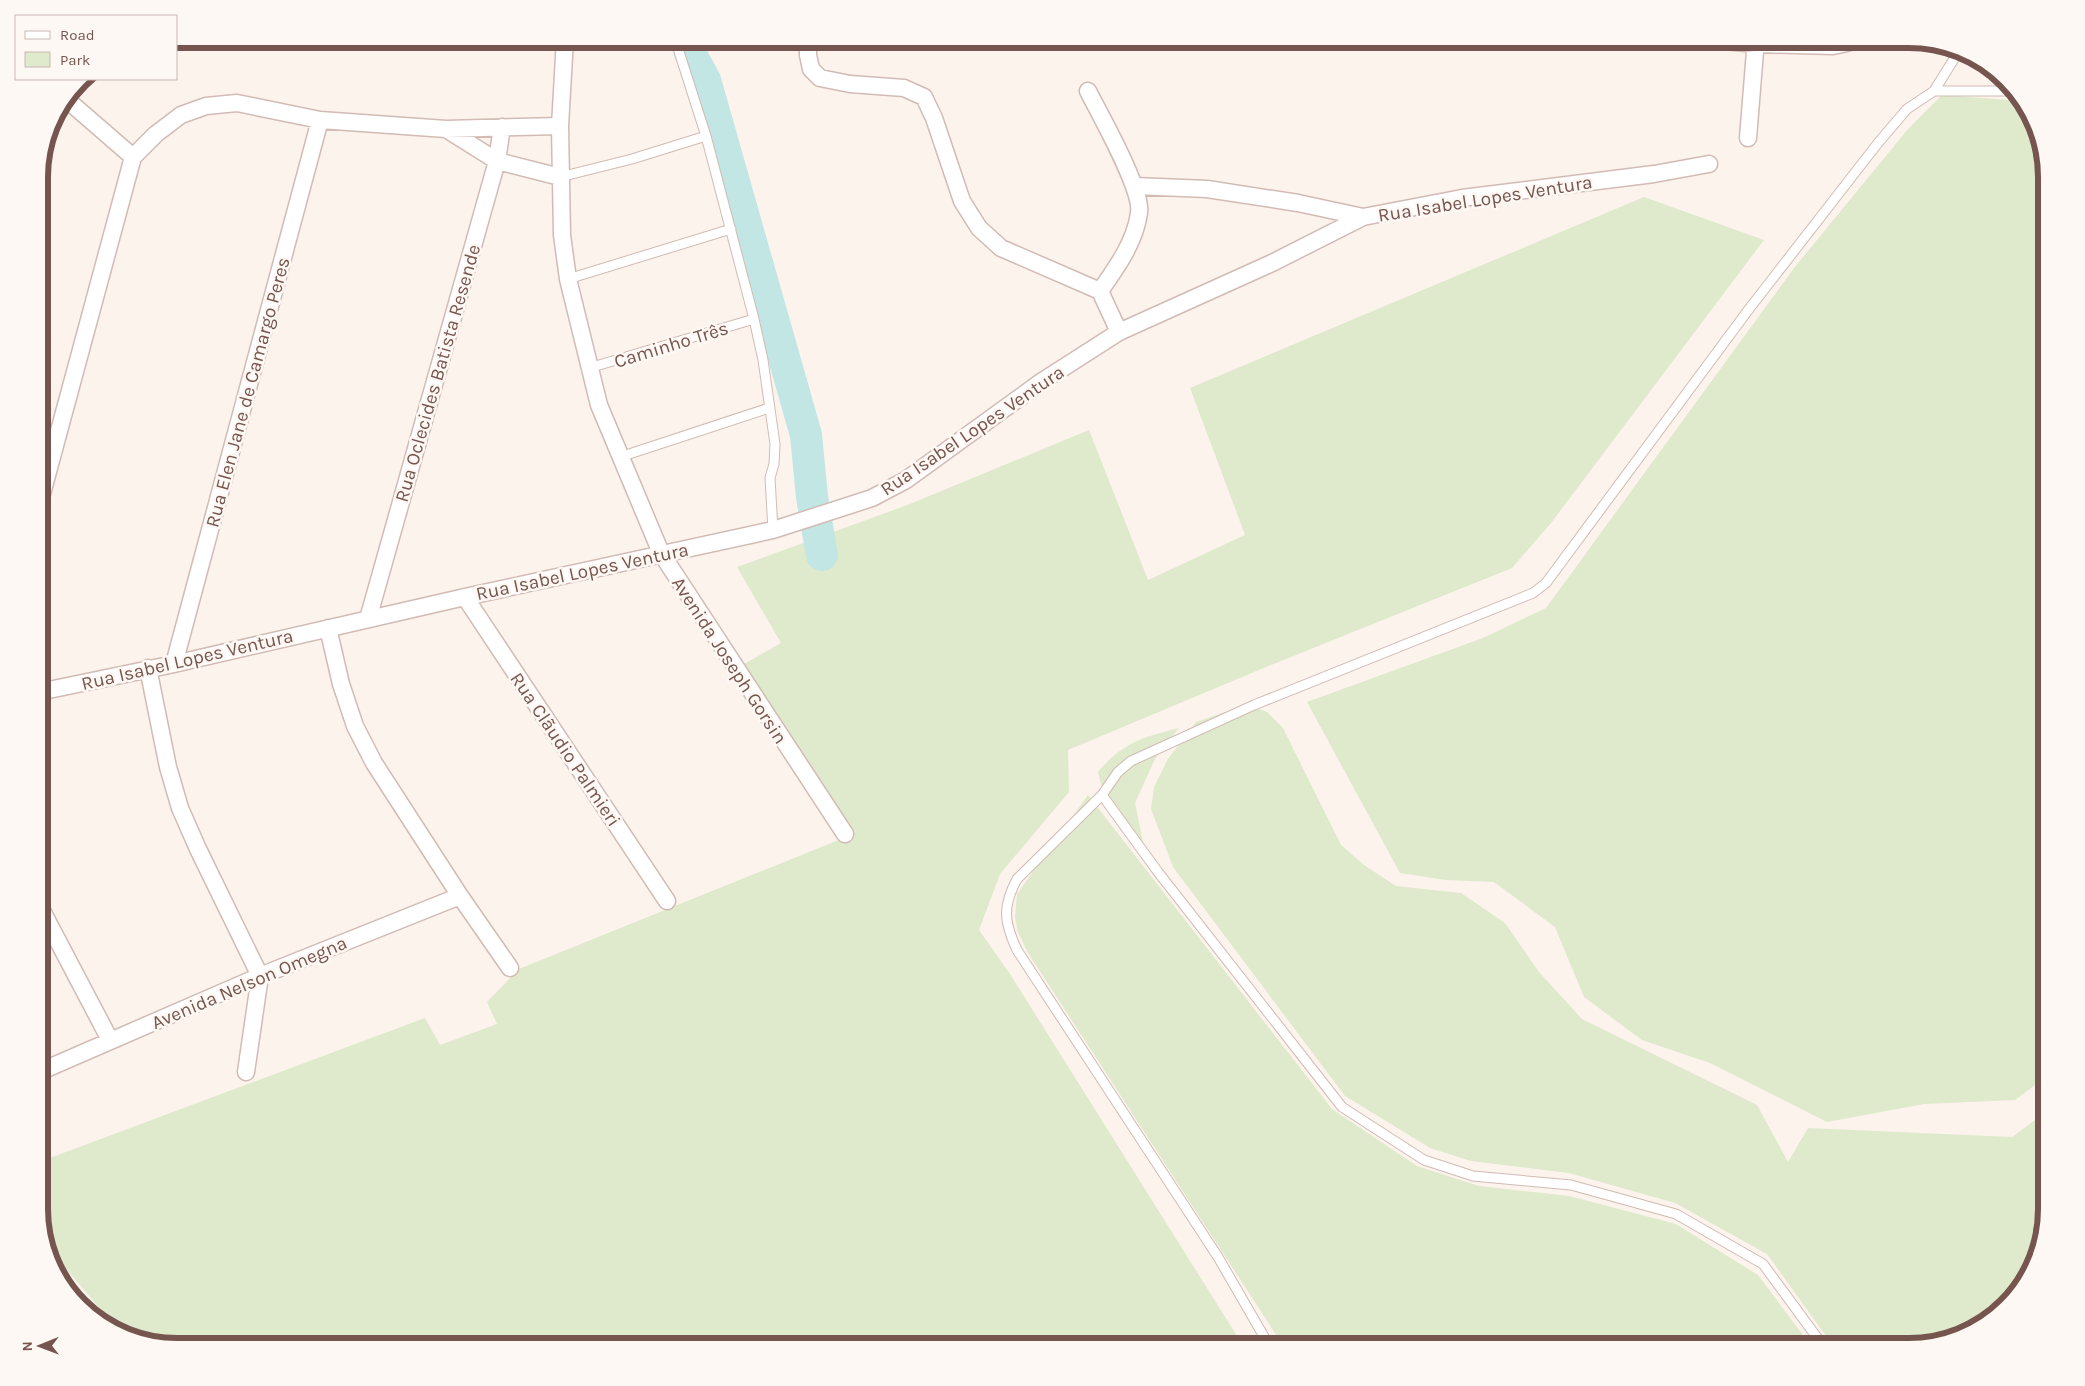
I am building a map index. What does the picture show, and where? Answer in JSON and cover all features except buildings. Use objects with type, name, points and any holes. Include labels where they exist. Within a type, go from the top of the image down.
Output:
[{"type":"street","name":"Avenida Joseph Gorsin","points":[[565,48],[560,126],[562,235],[568,279],[599,405],[661,554],[845,834]]},
{"type":"street","points":[[808,48],[811,69],[820,78],[850,84],[904,88],[924,98],[934,118],[962,201],[979,228],[1001,248],[1100,291],[1119,332]]},
{"type":"street","points":[[1748,138],[1755,48]]},
{"type":"street","points":[[1088,91],[1135,186],[1140,211],[1134,232],[1121,261],[1100,291]]},
{"type":"street","points":[[71,103],[133,157]]},
{"type":"street","points":[[48,472],[133,157],[156,134],[181,115],[206,106],[237,103],[320,120],[446,129],[560,126]]},
{"type":"street","name":"Rua Elen Jane de Camargo Peres","points":[[174,664],[320,120]]},
{"type":"street","name":"Rua Oclecides Batista Resende","points":[[368,619],[497,161],[502,127]]},
{"type":"street","points":[[446,129],[497,161],[560,176]]},
{"type":"street","name":"Rua Isabel Lopes Ventura","points":[[48,690],[174,664],[465,597],[773,530],[792,524],[872,498],[906,480],[1041,382],[1119,332],[1272,263],[1364,217],[1462,198],[1654,174],[1709,164]]},
{"type":"street","points":[[1135,186],[1207,189],[1298,203],[1364,217]]},
{"type":"street","name":"Rua Clãudio Palmieri","points":[[465,597],[667,901]]},
{"type":"street","points":[[328,628],[341,684],[355,726],[374,763],[460,896],[510,968]]},
{"type":"street","points":[[148,668],[168,767],[180,808],[260,976],[246,1072]]},
{"type":"street","name":"Avenida Nelson Omegna","points":[[48,1068],[260,976],[460,896]]},
{"type":"street","points":[[48,922],[110,1040]]},
{"type":"lane","points":[[677,48],[706,136],[763,360],[775,444],[774,464],[770,478],[773,530]]},
{"type":"lane","points":[[1265,1338],[1218,1257],[1023,958],[1008,931],[1008,896],[1017,879],[1102,795],[1118,772],[1131,761],[1254,705],[1533,593],[1546,583],[1749,309],[1878,143],[1907,108],[1934,90],[1955,57]]},
{"type":"lane","points":[[1934,90],[2005,91]]},
{"type":"lane","points":[[560,176],[632,159],[706,136]]},
{"type":"lane","points":[[568,279],[731,229]]},
{"type":"lane","name":"Caminho Três","points":[[589,368],[754,319]]},
{"type":"lane","points":[[620,457],[769,408]]},
{"type":"lane","points":[[1102,795],[1158,872],[1342,1106],[1424,1160],[1440,1166],[1473,1176],[1571,1185],[1676,1214],[1763,1264],[1817,1338]]},
{"type":"green space","points":[[1942,95],[2012,100],[2028,127],[2036,160],[2038,177],[2038,1083],[2015,1100],[1924,1104],[1827,1122],[1710,1063],[1642,1040],[1584,997],[1555,927],[1494,882],[1446,880],[1400,873],[1307,702],[1483,638],[1546,608],[1794,268],[1908,129]]},
{"type":"green space","points":[[1644,197],[1764,240],[1551,523],[1512,568],[1266,667],[1068,750],[1069,792],[1000,874],[979,930],[1010,974],[1238,1338],[160,1337],[127,1329],[109,1319],[57,1258],[50,1235],[48,1218],[48,1159],[425,1018],[440,1045],[497,1024],[487,1002],[519,969],[846,837],[744,664],[781,643],[737,567],[910,504],[1089,430],[1148,580],[1245,535],[1190,388]]},
{"type":"green space","points":[[1254,707],[1267,712],[1283,728],[1341,845],[1364,865],[1396,886],[1461,893],[1505,923],[1539,972],[1582,1019],[1757,1105],[1788,1162],[1808,1128],[2012,1137],[2038,1118],[2038,1209],[2036,1226],[2028,1259],[2016,1281],[1994,1306],[1980,1317],[1958,1329],[1942,1334],[1908,1338],[1828,1338],[1767,1254],[1675,1203],[1569,1173],[1471,1161],[1430,1148],[1345,1096],[1173,867],[1151,809],[1154,787],[1168,759],[1196,722],[1234,709]]},
{"type":"green space","points":[[1179,728],[1155,759],[1135,803],[1144,847],[1103,792],[1098,772],[1116,754],[1134,742]]},
{"type":"green space","points":[[1088,795],[1332,1109],[1417,1166],[1479,1186],[1569,1196],[1676,1224],[1758,1275],[1805,1338],[1278,1338],[1028,953],[1018,932],[1015,917],[1017,894]]},
{"type":"waterway","points":[[691,48],[690,53],[705,80],[806,435],[812,497],[822,555]]}]
